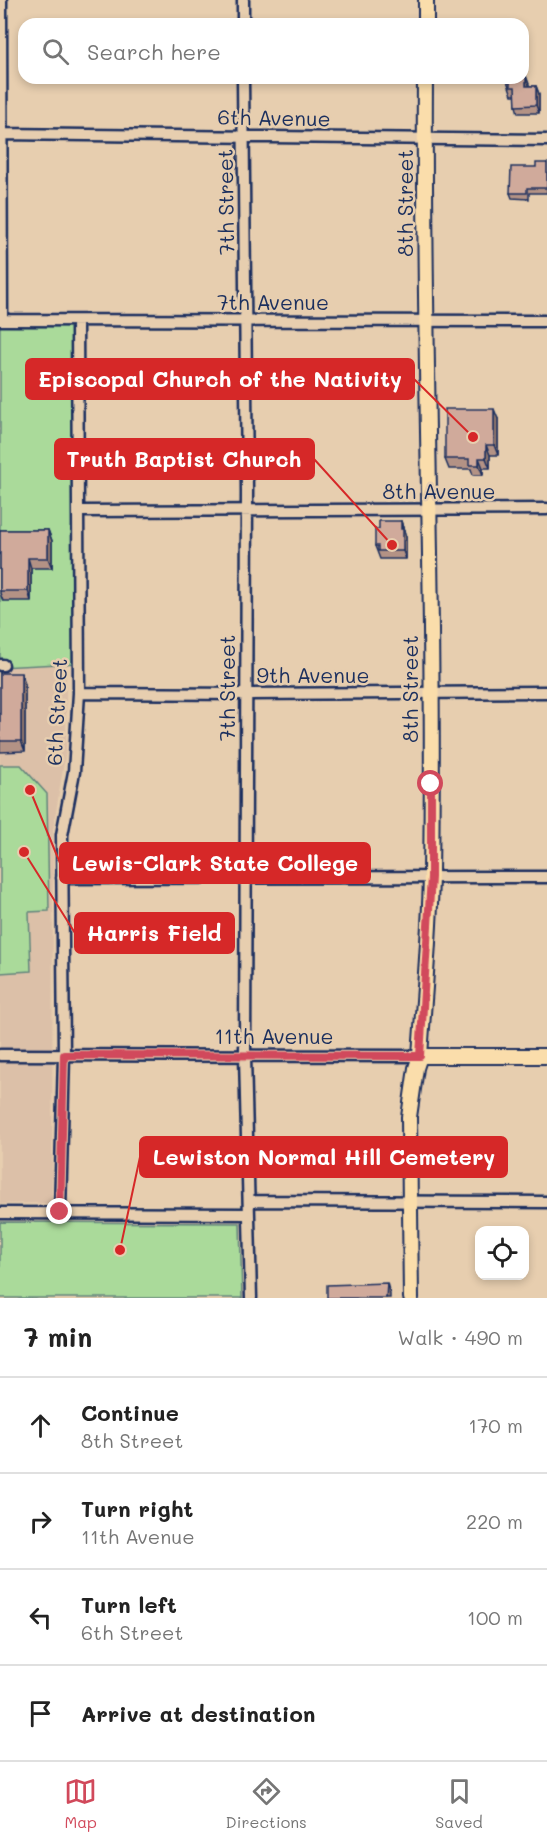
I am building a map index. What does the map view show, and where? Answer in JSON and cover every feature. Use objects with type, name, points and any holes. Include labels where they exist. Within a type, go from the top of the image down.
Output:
[{"type":"main road","points":[[426,0],[426,18]]},
{"type":"main road","name":"8th Street","points":[[411,1298],[409,1117],[416,1068],[420,1056],[431,877],[425,84]]},
{"type":"main road","name":"11th Avenue","points":[[420,1056],[547,1056]]},
{"type":"street","points":[[1,320],[2,0]]},
{"type":"street","points":[[243,0],[243,18]]},
{"type":"street","name":"7th Street","points":[[243,84],[247,510],[245,1056],[251,1298]]},
{"type":"street","name":"6th Avenue","points":[[1,134],[547,140]]},
{"type":"street","name":"7th Avenue","points":[[1,320],[547,321]]},
{"type":"street","name":"6th Street","points":[[60,1212],[64,1055],[62,835],[74,772],[79,693],[77,321]]},
{"type":"street","name":"8th Avenue","points":[[79,511],[547,509]]},
{"type":"street","name":"9th Avenue","points":[[79,693],[547,692]]},
{"type":"street","points":[[62,878],[547,877]]},
{"type":"street","name":"11th Avenue","points":[[0,1055],[420,1056]]},
{"type":"street","points":[[249,1201],[547,1202]]},
{"type":"street","points":[[0,1213],[249,1214]]},
{"type":"shaded area","points":[[0,331],[66,526],[66,750],[53,830],[52,1203],[0,1204]]},
{"type":"green space","points":[[0,321],[77,321],[79,663],[0,667]]},
{"type":"green space","points":[[0,765],[21,765],[47,794],[49,911],[29,912],[31,971],[0,973]]},
{"type":"green space","points":[[0,1222],[240,1223],[242,1298],[0,1298]]},
{"type":"building","points":[[510,84],[536,86],[536,105],[516,106],[515,87],[510,87]]},
{"type":"building","points":[[536,163],[547,163],[547,188],[527,188],[527,193],[510,193],[511,167],[536,167]]},
{"type":"building","points":[[445,409],[494,409],[494,445],[486,445],[486,458],[479,458],[479,465],[469,465],[469,459],[445,459]]},
{"type":"building","points":[[379,521],[401,521],[403,551],[378,551],[378,546],[375,546],[375,529],[379,529]]},
{"type":"building","points":[[0,530],[48,530],[48,558],[28,558],[28,591],[0,591]]},
{"type":"building","points":[[0,673],[21,673],[21,741],[0,741]]},
{"type":"building","points":[[387,1283],[386,1298],[327,1298],[327,1285]]},
{"type":"place","name":"Episcopal Church of the Nativity","points":[[473,437]]},
{"type":"place","name":"Truth Baptist Church","points":[[392,545]]},
{"type":"place","name":"Lewis-Clark State College","points":[[30,790]]},
{"type":"place","name":"Harris Field","points":[[24,852]]},
{"type":"place","name":"Lewiston Normal Hill Cemetery","points":[[120,1250]]},
{"type":"route","points":[[60,1212],[64,1055],[420,1056],[431,877],[431,784]]}]
